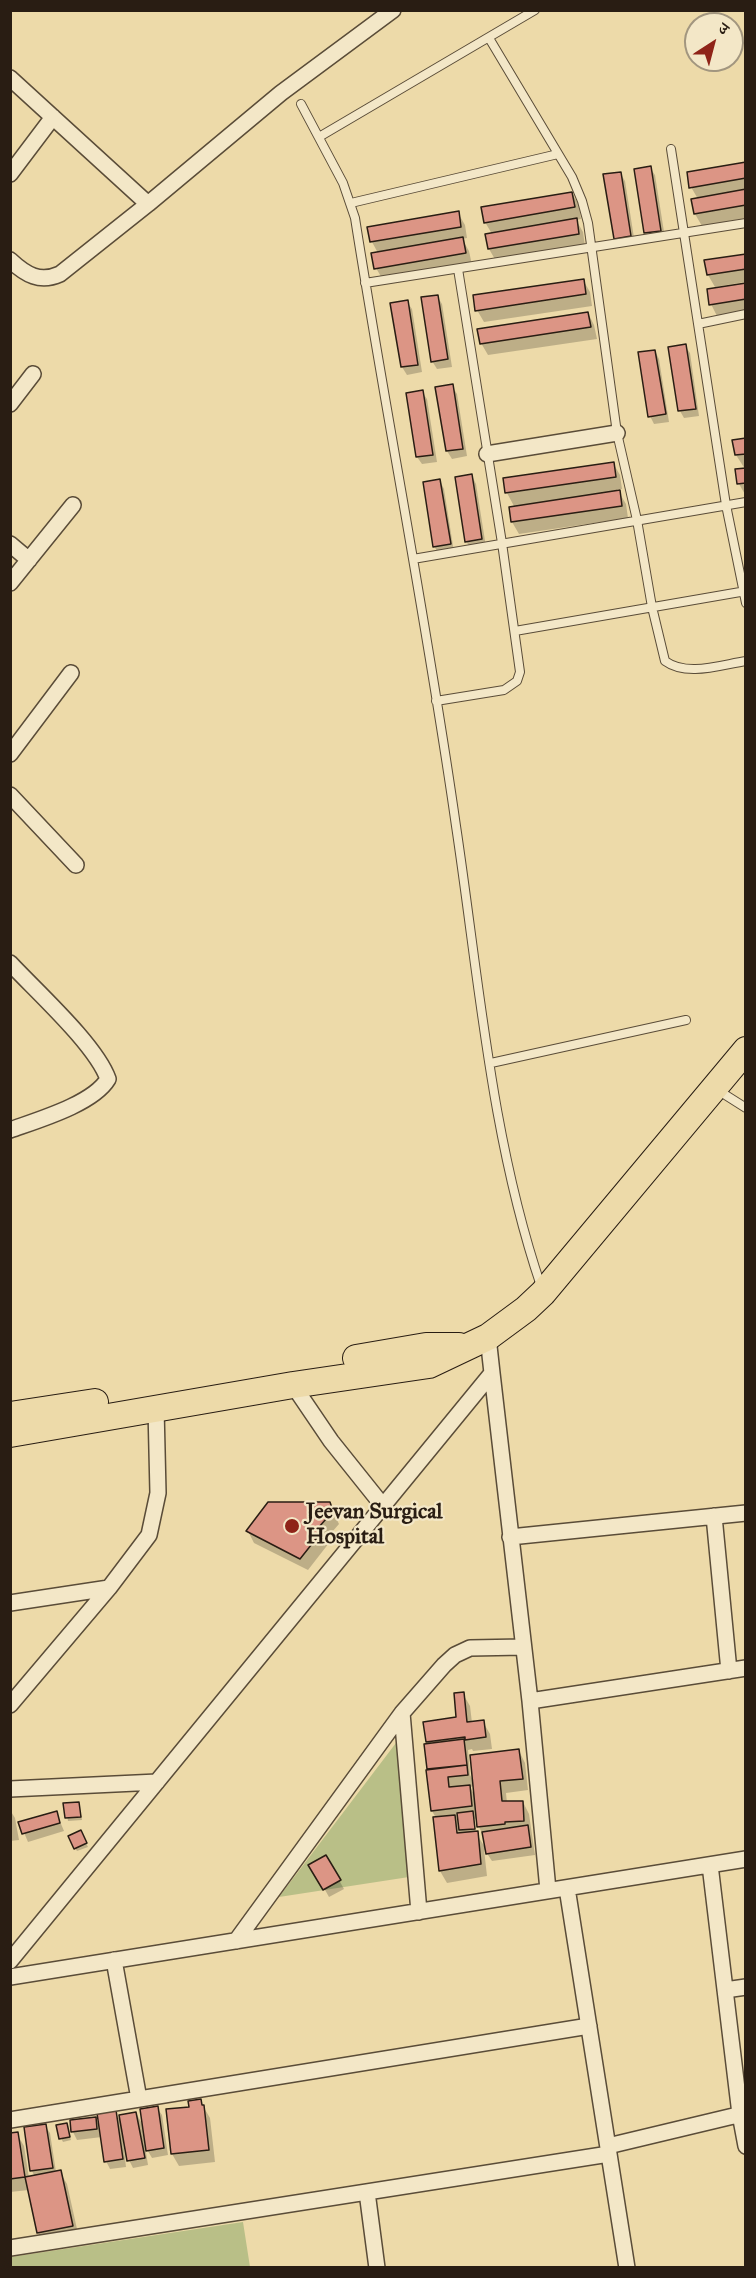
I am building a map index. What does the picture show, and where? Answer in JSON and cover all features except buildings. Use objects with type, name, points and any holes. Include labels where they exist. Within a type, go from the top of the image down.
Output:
[{"type":"highway","points":[[10,1434],[293,1385],[429,1365],[477,1341],[526,1309],[543,1293],[746,1050]]},
{"type":"highway","points":[[10,1415],[426,1346],[477,1341]]},
{"type":"street","points":[[10,261],[34,277],[48,279],[79,261],[281,93],[384,13]]},
{"type":"street","points":[[10,78],[148,204]]},
{"type":"street","points":[[10,174],[53,117]]},
{"type":"street","points":[[10,404],[33,374]]},
{"type":"street","points":[[487,454],[617,434]]},
{"type":"street","points":[[10,583],[74,505]]},
{"type":"street","points":[[10,544],[29,560]]},
{"type":"street","points":[[10,754],[71,673]]},
{"type":"street","points":[[10,795],[16,812],[76,865]]},
{"type":"street","points":[[10,963],[79,1037],[104,1067],[108,1080],[102,1089],[91,1098],[10,1130]]},
{"type":"street","points":[[477,1341],[492,1373],[530,1701],[548,1890]]},
{"type":"street","points":[[10,1961],[492,1373]]},
{"type":"street","points":[[293,1385],[331,1441],[383,1506]]},
{"type":"street","points":[[10,1705],[109,1588],[149,1535],[158,1493],[156,1408]]},
{"type":"street","points":[[510,1536],[746,1513]]},
{"type":"street","points":[[714,1516],[729,1671]]},
{"type":"street","points":[[10,1603],[109,1588]]},
{"type":"street","points":[[236,1941],[402,1713],[455,1654],[470,1648],[524,1647]]},
{"type":"street","points":[[530,1701],[746,1668]]},
{"type":"street","points":[[402,1713],[419,1912]]},
{"type":"street","points":[[10,1789],[157,1782]]},
{"type":"street","points":[[10,1977],[746,1859]]},
{"type":"street","points":[[710,1865],[746,2146]]},
{"type":"street","points":[[567,1888],[627,2268]]},
{"type":"street","points":[[114,1960],[139,2099]]},
{"type":"street","points":[[725,1990],[746,1987]]},
{"type":"street","points":[[10,2120],[589,2026]]},
{"type":"street","points":[[10,2248],[367,2192],[609,2150],[743,2114]]},
{"type":"street","points":[[367,2192],[377,2268]]},
{"type":"lane","points":[[319,137],[535,10]]},
{"type":"lane","points":[[489,38],[572,177],[582,201],[592,248],[617,434],[665,661],[672,666],[687,670],[746,661]]},
{"type":"lane","points":[[301,104],[351,202],[413,559],[490,1063],[510,1178],[543,1293]]},
{"type":"lane","points":[[671,149],[726,505],[746,603]]},
{"type":"lane","points":[[351,202],[558,154]]},
{"type":"lane","points":[[365,283],[746,223]]},
{"type":"lane","points":[[436,701],[512,687],[518,681],[520,672],[502,543],[458,269]]},
{"type":"lane","points":[[698,324],[746,314]]},
{"type":"lane","points":[[413,559],[746,502]]},
{"type":"lane","points":[[515,631],[744,591]]},
{"type":"lane","points":[[490,1063],[686,1020]]},
{"type":"lane","points":[[713,1087],[746,1108]]},
{"type":"green space","points":[[399,1739],[409,1877],[279,1897]]},
{"type":"green space","points":[[243,2222],[250,2267],[11,2267],[11,2257]]},
{"type":"place","name":"Jeevan Surgical Hospital","points":[[292,1526]]}]
